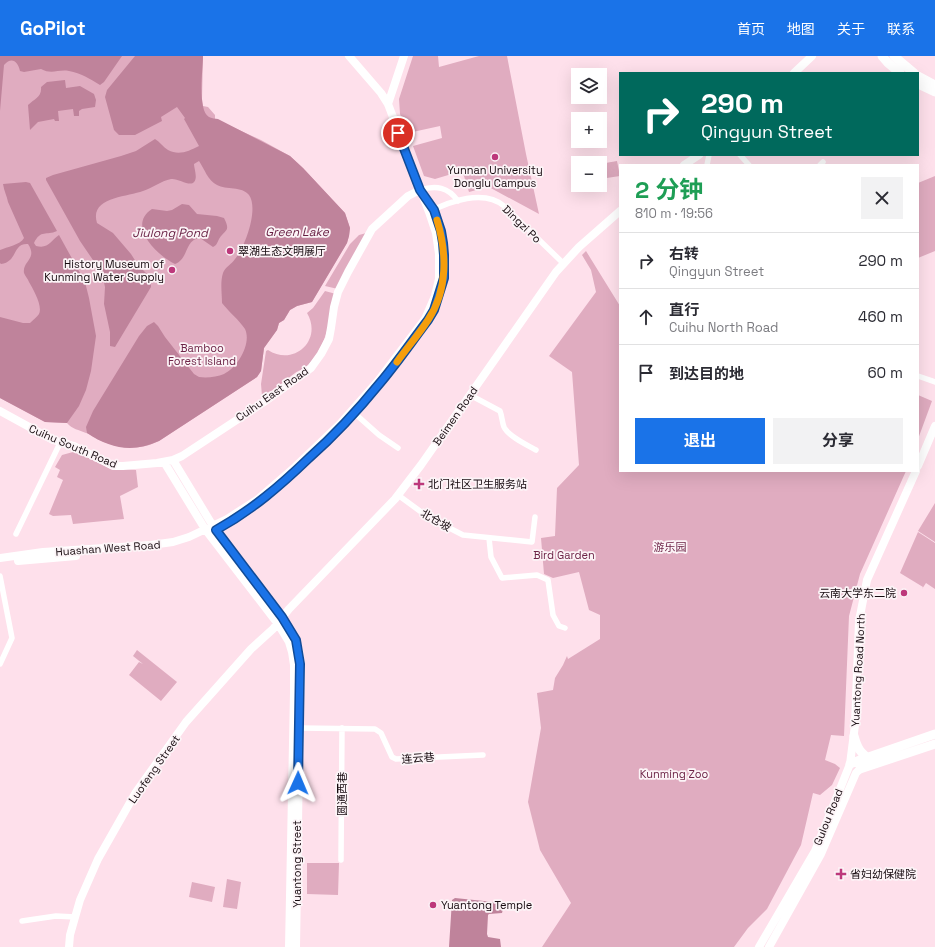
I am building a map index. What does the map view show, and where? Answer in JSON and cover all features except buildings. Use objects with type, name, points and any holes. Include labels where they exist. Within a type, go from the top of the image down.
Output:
[{"type":"main road","points":[[882,56],[899,72]]},
{"type":"main road","points":[[894,56],[913,72]]},
{"type":"main road","points":[[919,76],[935,84]]},
{"type":"main road","points":[[919,84],[935,92]]},
{"type":"main road","points":[[856,767],[867,757],[935,734]]},
{"type":"main road","points":[[854,736],[858,748],[867,757],[872,760],[882,761]]},
{"type":"main road","points":[[856,767],[882,761],[935,744]]},
{"type":"street","points":[[210,530],[241,516],[266,498],[313,455],[353,412],[426,319],[435,296],[439,279],[439,254],[432,211],[420,190],[386,97],[349,56]]},
{"type":"street","points":[[386,97],[400,56]]},
{"type":"street","points":[[386,97],[404,56]]},
{"type":"street","points":[[795,72],[812,56]]},
{"type":"street","points":[[686,164],[698,156]]},
{"type":"street","points":[[741,156],[748,164]]},
{"type":"street","points":[[420,190],[438,187],[451,192],[458,201]]},
{"type":"street","name":"Cuihu East Road","points":[[169,461],[192,450],[264,402],[311,368],[329,339],[338,292],[372,229],[408,196],[420,190]]},
{"type":"street","name":"Dingzi Po","points":[[432,211],[448,203],[458,201],[481,198],[493,199],[563,263]]},
{"type":"street","name":"Beimen Road","points":[[280,620],[398,495],[421,465],[563,263],[619,212]]},
{"type":"street","points":[[919,376],[935,382]]},
{"type":"street","points":[[470,395],[500,411],[504,427],[508,432],[536,450]]},
{"type":"street","name":"Cuihu South Road","points":[[0,412],[24,425],[60,442],[74,446],[110,464],[118,466],[169,461]]},
{"type":"street","points":[[353,412],[398,448]]},
{"type":"street","points":[[919,464],[935,426]]},
{"type":"street","points":[[16,534],[60,442]]},
{"type":"street","name":"Yuantong Street","points":[[169,461],[210,530],[296,640],[299,651],[300,664],[296,728],[289,947]]},
{"type":"street","name":"Yuantong Road North","points":[[856,767],[854,736],[859,621],[867,580],[916,472]]},
{"type":"street","name":"北仓坡","points":[[398,495],[428,517],[463,535],[532,542],[535,517]]},
{"type":"street","name":"Huashan West Road","points":[[0,558],[43,552],[159,544],[180,540],[210,530]]},
{"type":"street","name":"Huashan West Road","points":[[0,563],[174,547],[188,543],[210,530]]},
{"type":"street","points":[[489,538],[492,557],[502,578],[536,575],[548,580],[553,615],[559,626],[565,628]]},
{"type":"street","points":[[0,576],[12,638],[0,664]]},
{"type":"street","name":"Luofeng Street","points":[[69,947],[70,935],[80,900],[98,859],[136,792],[186,722],[280,620]]},
{"type":"street","name":"Yuantong Street","points":[[296,728],[296,947]]},
{"type":"street","name":"连云巷","points":[[296,728],[375,729],[381,733],[392,757],[396,759],[483,755]]},
{"type":"street","name":"圆通西巷","points":[[341,860],[342,728]]},
{"type":"street","name":"Gulou Road","points":[[759,947],[815,851],[856,767]]},
{"type":"street","name":"Gulou Road","points":[[768,947],[821,854],[856,767]]},
{"type":"street","points":[[22,921],[56,916],[75,917]]},
{"type":"green space","name":"Bamboo Forest Island","points":[[0,56],[203,56],[203,106],[208,107],[215,115],[215,119],[261,140],[290,156],[345,213],[350,228],[347,243],[312,302],[297,306],[290,310],[284,320],[279,323],[277,330],[264,348],[261,371],[257,377],[159,441],[144,446],[129,448],[107,443],[90,434],[73,428],[67,423],[45,422],[0,398]]},
{"type":"green space","points":[[413,56],[438,56],[439,67],[479,56],[507,56],[539,214],[487,186],[481,177],[484,188],[469,192],[463,173],[475,169],[475,167],[435,179],[424,176],[413,146],[442,138],[440,126],[408,133],[400,114],[399,99]]},
{"type":"green space","points":[[617,161],[619,176],[607,178],[607,163]]},
{"type":"green space","points":[[935,176],[935,251],[919,258],[919,183]]},
{"type":"green space","points":[[370,232],[338,289],[325,286],[350,244],[359,235]]},
{"type":"green space","name":"Kunming Zoo","points":[[586,251],[619,304],[619,472],[906,472],[860,574],[849,616],[844,736],[831,735],[825,760],[840,768],[832,785],[820,795],[813,793],[801,845],[767,909],[748,928],[734,947],[542,947],[571,903],[540,850],[528,802],[541,728],[537,693],[553,690],[555,678],[567,656],[568,659],[600,639],[600,615],[589,610],[579,572],[553,578],[544,574],[541,538],[555,536],[557,488],[579,465],[572,372],[549,356],[596,292],[591,270],[582,255]]},
{"type":"green space","points":[[325,291],[336,294],[330,322],[320,349],[307,366],[262,396],[261,384],[266,351],[268,350],[278,354],[287,355],[296,353],[303,348],[309,341],[311,333],[311,323],[307,313],[313,308]]},
{"type":"green space","points":[[919,395],[932,401],[919,436]]},
{"type":"green space","points":[[73,452],[118,469],[136,470],[138,487],[120,496],[124,519],[73,524],[71,515],[53,516],[49,514],[63,480],[57,477],[60,470],[55,467],[62,455]]},
{"type":"green space","points":[[935,503],[935,542],[918,531]]},
{"type":"green space","points":[[918,532],[935,543],[935,589],[926,583],[922,589],[923,587],[900,573]]},
{"type":"green space","points":[[137,650],[177,682],[161,701],[129,675],[139,662],[143,664],[133,656]]},
{"type":"green space","points":[[307,863],[339,863],[338,895],[307,894]]},
{"type":"green space","points":[[227,879],[241,882],[237,909],[223,907]]},
{"type":"green space","points":[[192,882],[215,887],[212,902],[189,897]]},
{"type":"water","points":[[0,56],[122,56],[104,82],[100,85],[89,78],[69,71],[48,72],[41,69],[24,72],[20,71],[18,65],[14,61],[7,62],[4,65],[0,111]]},
{"type":"water","name":"Green Lake","points":[[135,56],[203,56],[202,98],[205,113],[209,117],[218,119],[290,156],[345,213],[350,228],[347,243],[312,302],[297,306],[290,310],[284,320],[279,323],[277,330],[264,348],[261,371],[257,377],[159,441],[140,447],[122,448],[105,443],[87,433],[86,427],[93,411],[139,336],[147,326],[154,322],[194,374],[199,377],[212,377],[224,374],[234,367],[242,355],[245,348],[247,335],[243,326],[222,303],[221,288],[224,271],[234,261],[243,246],[252,218],[252,201],[249,195],[242,190],[221,186],[214,183],[199,161],[194,164],[196,178],[194,182],[190,184],[171,179],[143,191],[119,197],[104,203],[96,214],[97,223],[113,233],[131,254],[138,265],[148,275],[151,281],[151,287],[115,347],[110,346],[110,332],[104,304],[105,287],[103,278],[97,266],[80,241],[46,178],[136,151],[155,139],[168,150],[176,153],[188,151],[199,146],[184,119],[185,118],[177,107],[161,117],[162,121],[135,135],[119,135],[114,130],[105,97],[107,90]]},
{"type":"water","points":[[65,80],[66,88],[80,86],[94,94],[96,100],[95,107],[82,109],[79,111],[79,116],[74,116],[73,109],[58,111],[59,121],[55,121],[54,119],[38,122],[30,130],[28,105],[39,96],[41,87],[47,82]]},
{"type":"water","points":[[30,183],[57,231],[41,234],[34,243],[36,246],[44,246],[49,244],[59,235],[85,282],[96,336],[91,371],[86,390],[79,406],[67,423],[45,422],[0,398],[0,317],[23,323],[30,323],[40,311],[37,298],[24,273],[25,266],[31,257],[31,249],[28,244],[19,246],[10,260],[6,263],[0,263],[0,250],[16,244],[24,238],[8,202],[3,184]]},
{"type":"water","name":"Jiulong Pond","points":[[182,204],[189,205],[197,214],[224,218],[227,228],[216,245],[213,247],[200,238],[195,239],[191,242],[183,258],[175,264],[153,248],[143,232],[142,224],[145,216],[152,209],[167,211],[172,210]]},
{"type":"water","points":[[455,898],[503,903],[502,913],[488,915],[487,934],[488,937],[500,939],[501,947],[449,947],[452,900]]},
{"type":"slow traffic","points":[[397,362],[434,310],[444,278],[444,255],[441,231],[437,220]]},
{"type":"place","name":"Yunnan University Donglu Campus","points":[[495,157]]},
{"type":"place","name":"翠湖生态文明展厅","points":[[230,251]]},
{"type":"place","name":"History Museum of Kunming Water Supply","points":[[172,270]]},
{"type":"place","name":"北门社区卫生服务站","points":[[419,484]]},
{"type":"place","name":"云南大学东二院","points":[[904,593]]},
{"type":"place","name":"省妇幼保健院","points":[[841,874]]},
{"type":"place","name":"Yuantong Temple","points":[[433,905]]},
{"type":"route","points":[[298,783],[300,664],[296,640],[282,617],[216,530],[241,516],[260,502],[297,470],[343,426],[394,366],[434,310],[444,278],[444,255],[441,231],[434,210],[420,190],[398,133]]},
{"type":"park label","name":"游乐园","points":[[670,547]]},
{"type":"park label","name":"Bird Garden","points":[[564,555]]}]
